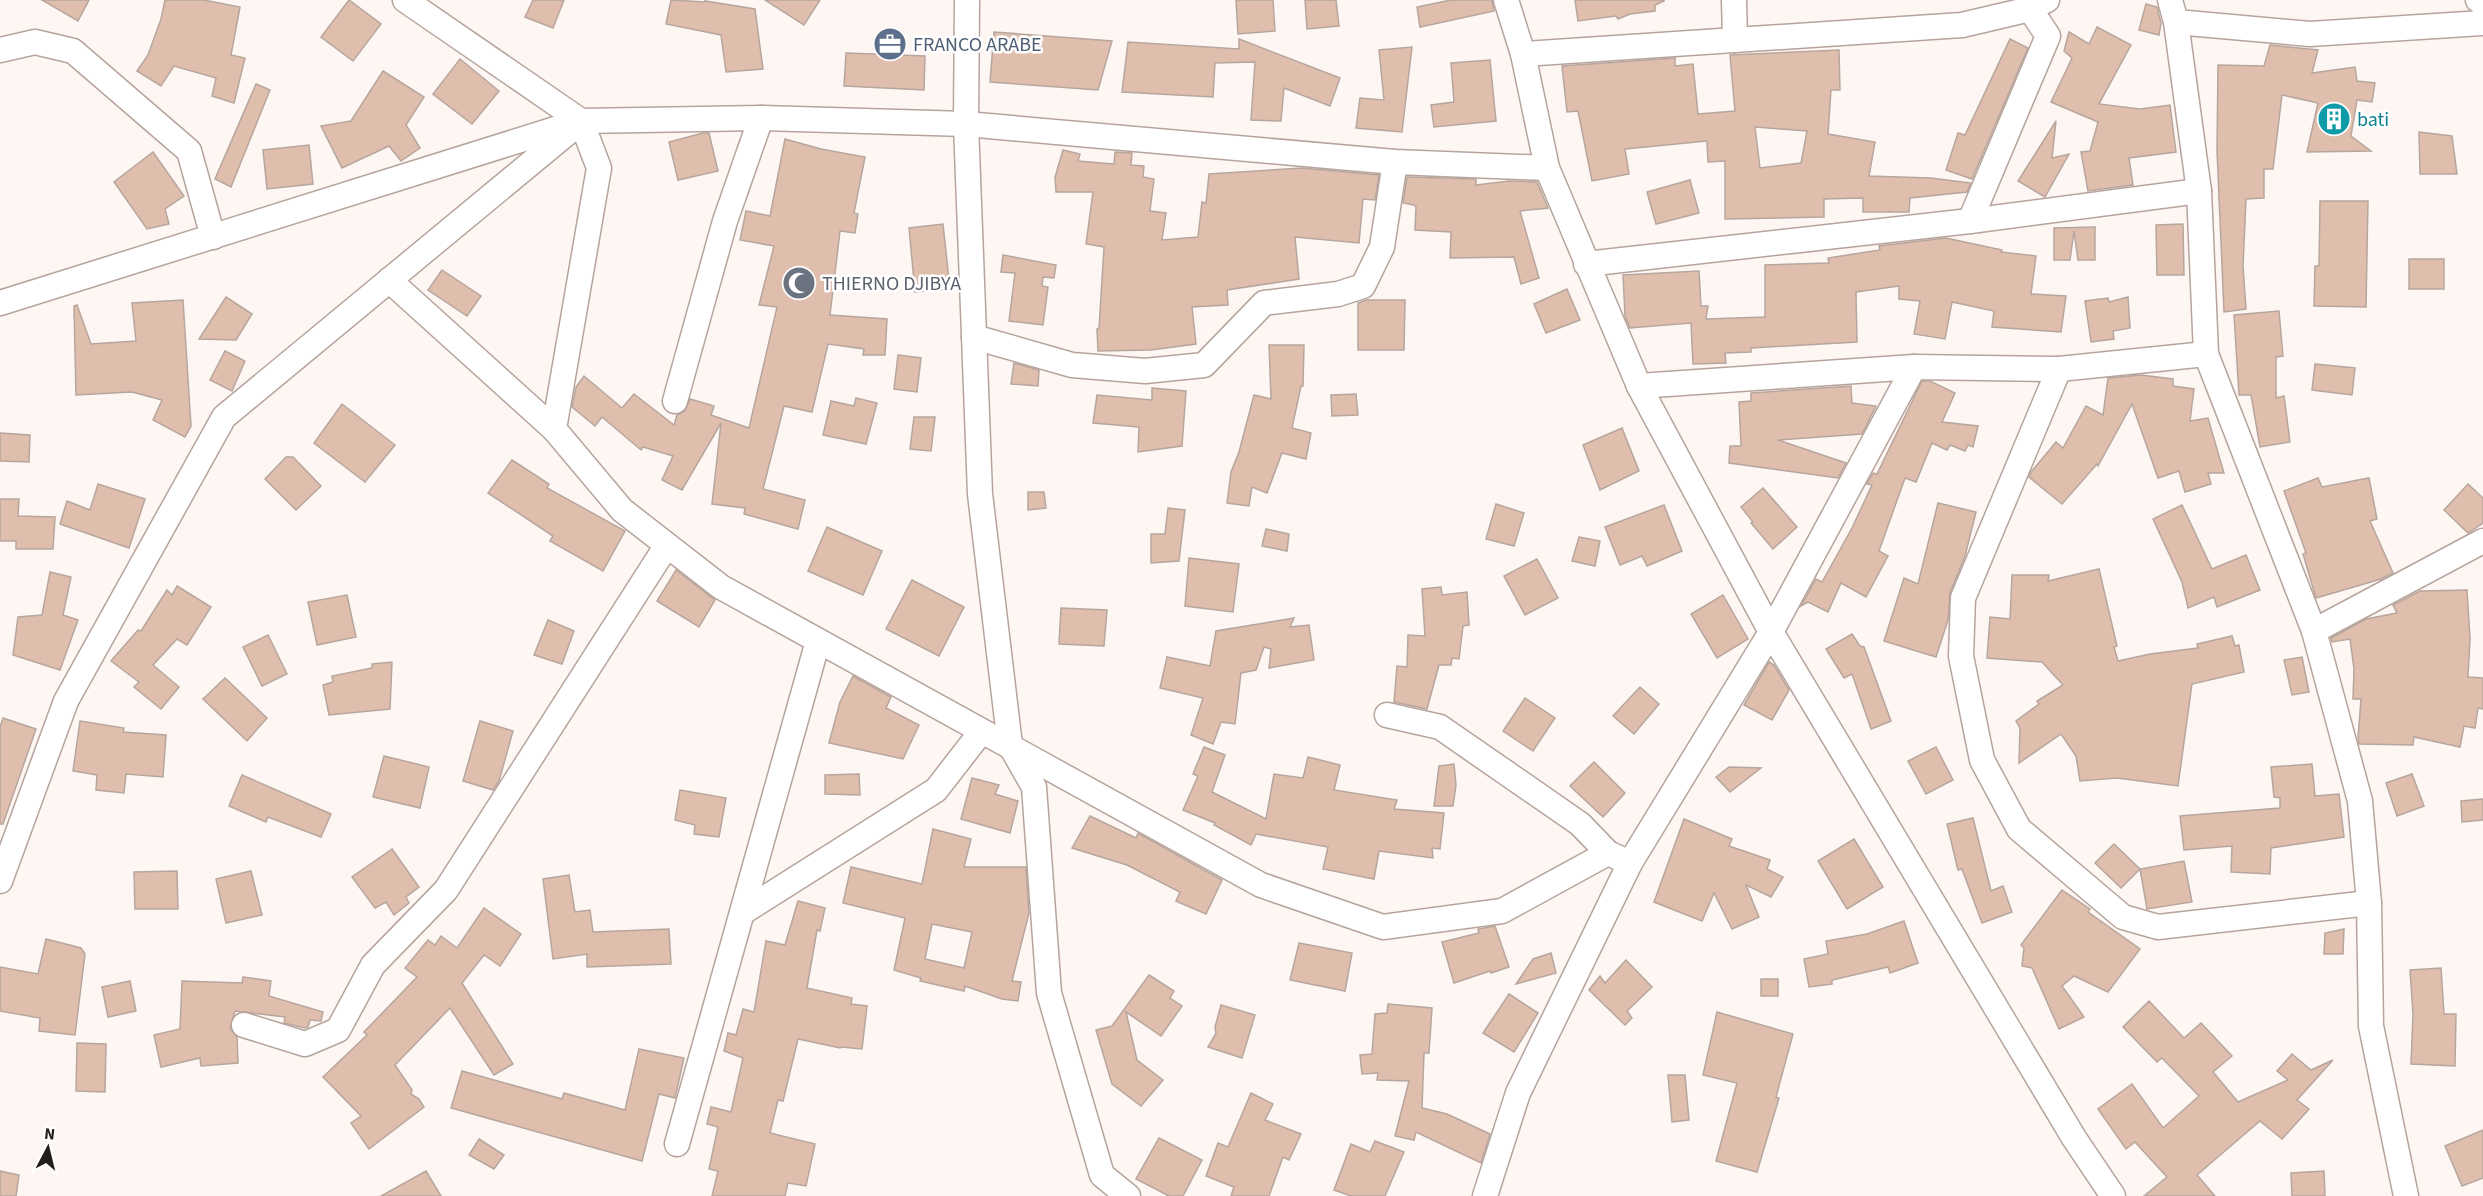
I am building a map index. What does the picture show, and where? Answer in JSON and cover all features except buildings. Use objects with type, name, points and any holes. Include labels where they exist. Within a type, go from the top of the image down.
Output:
[{"type":"street","points":[[405,0],[581,122],[599,168],[554,429]]},
{"type":"street","points":[[968,0],[966,124],[980,494],[1010,745],[1034,787],[1049,993],[1102,1175],[1128,1196]]},
{"type":"street","points":[[1506,0],[1523,54],[1547,168],[1639,386],[1770,632],[2068,1128],[2113,1196]]},
{"type":"street","points":[[1734,0],[1734,40]]},
{"type":"street","points":[[2478,0],[2483,4]]},
{"type":"street","points":[[1523,54],[1962,25],[2039,4],[2048,36],[1971,221]]},
{"type":"street","points":[[2406,1196],[2371,1026],[2369,903],[2360,801],[2314,632],[2206,354],[2199,191],[2173,11],[2310,34],[2483,23]]},
{"type":"street","points":[[0,51],[35,42],[73,51],[189,151],[213,237]]},
{"type":"street","points":[[675,401],[725,221],[761,118]]},
{"type":"street","points":[[0,303],[581,122],[761,118],[966,124],[1395,162],[1547,168]]},
{"type":"street","points":[[0,881],[66,701],[224,417],[581,122]]},
{"type":"street","points":[[974,337],[1072,365],[1145,371],[1204,365],[1264,303],[1338,294],[1363,286],[1382,247],[1395,162]]},
{"type":"street","points":[[1586,264],[1971,221],[2199,191]]},
{"type":"street","points":[[390,280],[554,429],[622,510],[721,587],[1261,885],[1383,927],[1502,911],[1608,853]]},
{"type":"street","points":[[1639,386],[1914,368],[2060,369],[2206,354]]},
{"type":"street","points":[[1485,1196],[1518,1093],[1630,863],[1770,632],[1914,368]]},
{"type":"street","points":[[2060,369],[1963,598],[1961,656],[1982,760],[2019,830],[2123,917],[2158,927],[2369,903]]},
{"type":"street","points":[[2314,632],[2483,541]]},
{"type":"street","points":[[244,1025],[305,1044],[338,1030],[373,965],[446,890],[667,545]]},
{"type":"street","points":[[677,1144],[818,641]]},
{"type":"street","points":[[1387,715],[1440,727],[1580,824],[1608,853],[1630,863]]},
{"type":"street","points":[[743,912],[936,790],[981,732]]},
{"type":"place","name":"FRANCO ARABE","points":[[890,44]]},
{"type":"place","name":"bati","points":[[2334,119]]},
{"type":"place","name":"THIERNO DJIBYA","points":[[799,283]]}]
